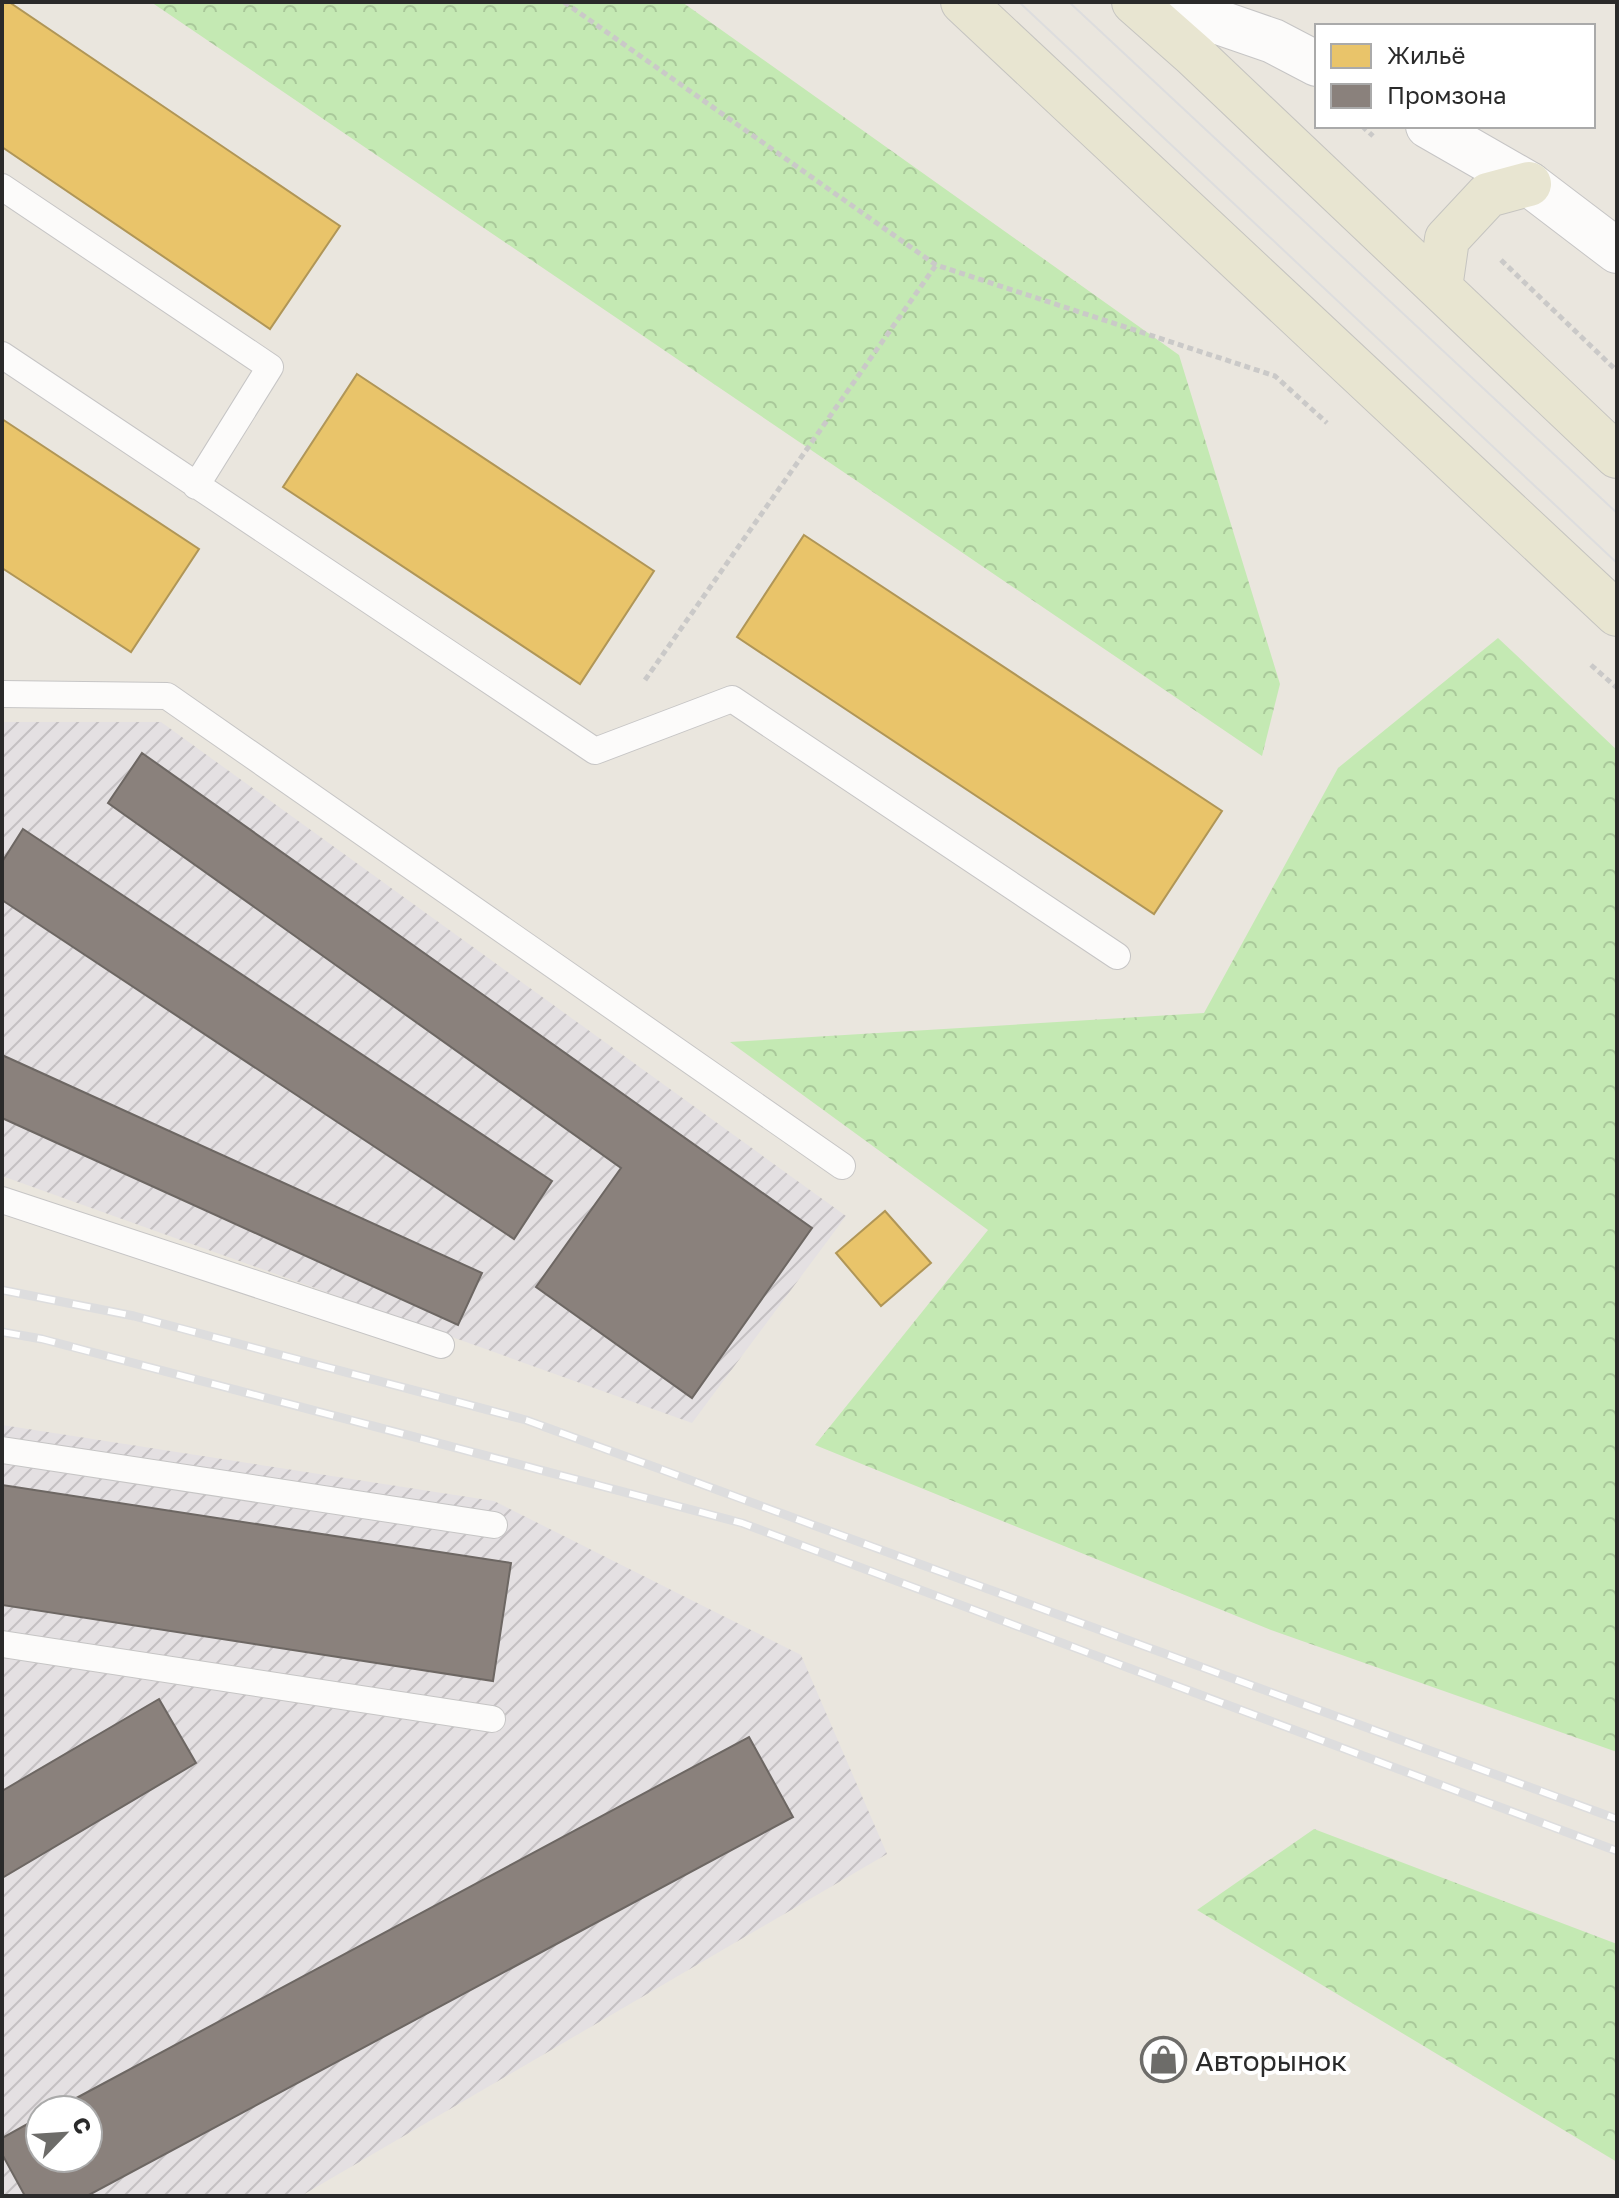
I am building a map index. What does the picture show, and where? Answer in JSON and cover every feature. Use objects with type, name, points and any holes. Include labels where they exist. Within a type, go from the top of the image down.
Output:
[{"type":"main road","points":[[963,2],[1617,614]]},
{"type":"main road","points":[[1134,2],[1194,55],[1617,456]]},
{"type":"main road","points":[[1160,2],[1273,41],[1315,63]]},
{"type":"main road","points":[[1431,128],[1529,184],[1617,251]]},
{"type":"main road","points":[[1440,288],[1447,239],[1488,195],[1529,184]]},
{"type":"lane","points":[[2,187],[270,367],[196,486]]},
{"type":"lane","points":[[2,355],[595,751],[732,699],[1117,956]]},
{"type":"lane","points":[[2,694],[167,696],[842,1166]]},
{"type":"lane","points":[[2,1200],[441,1345]]},
{"type":"lane","points":[[2,1450],[494,1525]]},
{"type":"lane","points":[[2,1644],[492,1719]]},
{"type":"path","points":[[564,2],[936,265],[1275,376],[1334,430]]},
{"type":"path","points":[[595,751],[936,265]]},
{"type":"path","points":[[1582,656],[1617,688]]},
{"type":"shaded area","points":[[2,722],[161,722],[846,1216],[692,1423],[2,1176]]},
{"type":"shaded area","points":[[2,1425],[494,1501],[801,1655],[887,1854],[301,2196],[2,2196]]},
{"type":"green space","points":[[151,2],[682,2],[1179,355],[1280,684],[1262,756]]},
{"type":"green space","points":[[1498,638],[1617,750],[1617,1752],[1271,1630],[815,1445],[988,1230],[730,1042],[1204,1013],[1338,768]]},
{"type":"green space","points":[[1314,1829],[1617,1944],[1617,2162],[1197,1910]]},
{"type":"building: Жильё","points":[[2,2],[9,2],[340,226],[270,329],[2,147]]},
{"type":"building: Жильё","points":[[357,374],[654,571],[580,684],[283,487]]},
{"type":"building: Жильё","points":[[2,419],[199,549],[131,652],[2,568]]},
{"type":"building: Жильё","points":[[804,535],[1222,811],[1154,914],[737,637]]},
{"type":"building: Жильё","points":[[885,1211],[931,1263],[881,1306],[836,1253]]},
{"type":"building: Промзона","points":[[142,753],[812,1228],[692,1398],[536,1287],[621,1168],[108,803]]},
{"type":"building: Промзона","points":[[23,829],[552,1181],[514,1239],[2,900],[2,862]]},
{"type":"building: Промзона","points":[[2,1055],[482,1273],[458,1325],[2,1118]]},
{"type":"building: Промзона","points":[[2,1485],[511,1563],[493,1681],[2,1605]]},
{"type":"building: Промзона","points":[[159,1699],[196,1763],[2,1878],[2,1791]]},
{"type":"building: Промзона","points":[[749,1737],[793,1817],[87,2196],[25,2196],[2,2154],[2,2138],[24,2126],[24,2174],[104,2174],[104,2094],[84,2094]]},
{"type":"tram line","points":[[1019,2],[1617,563]]},
{"type":"tram line","points":[[1069,2],[1617,513]]},
{"type":"railway","points":[[2,1290],[134,1316],[526,1420],[1617,1819]]},
{"type":"railway","points":[[2,1332],[42,1339],[742,1523],[1617,1851]]},
{"type":"place","name":"Авторынок","points":[[1164,2060]]}]
